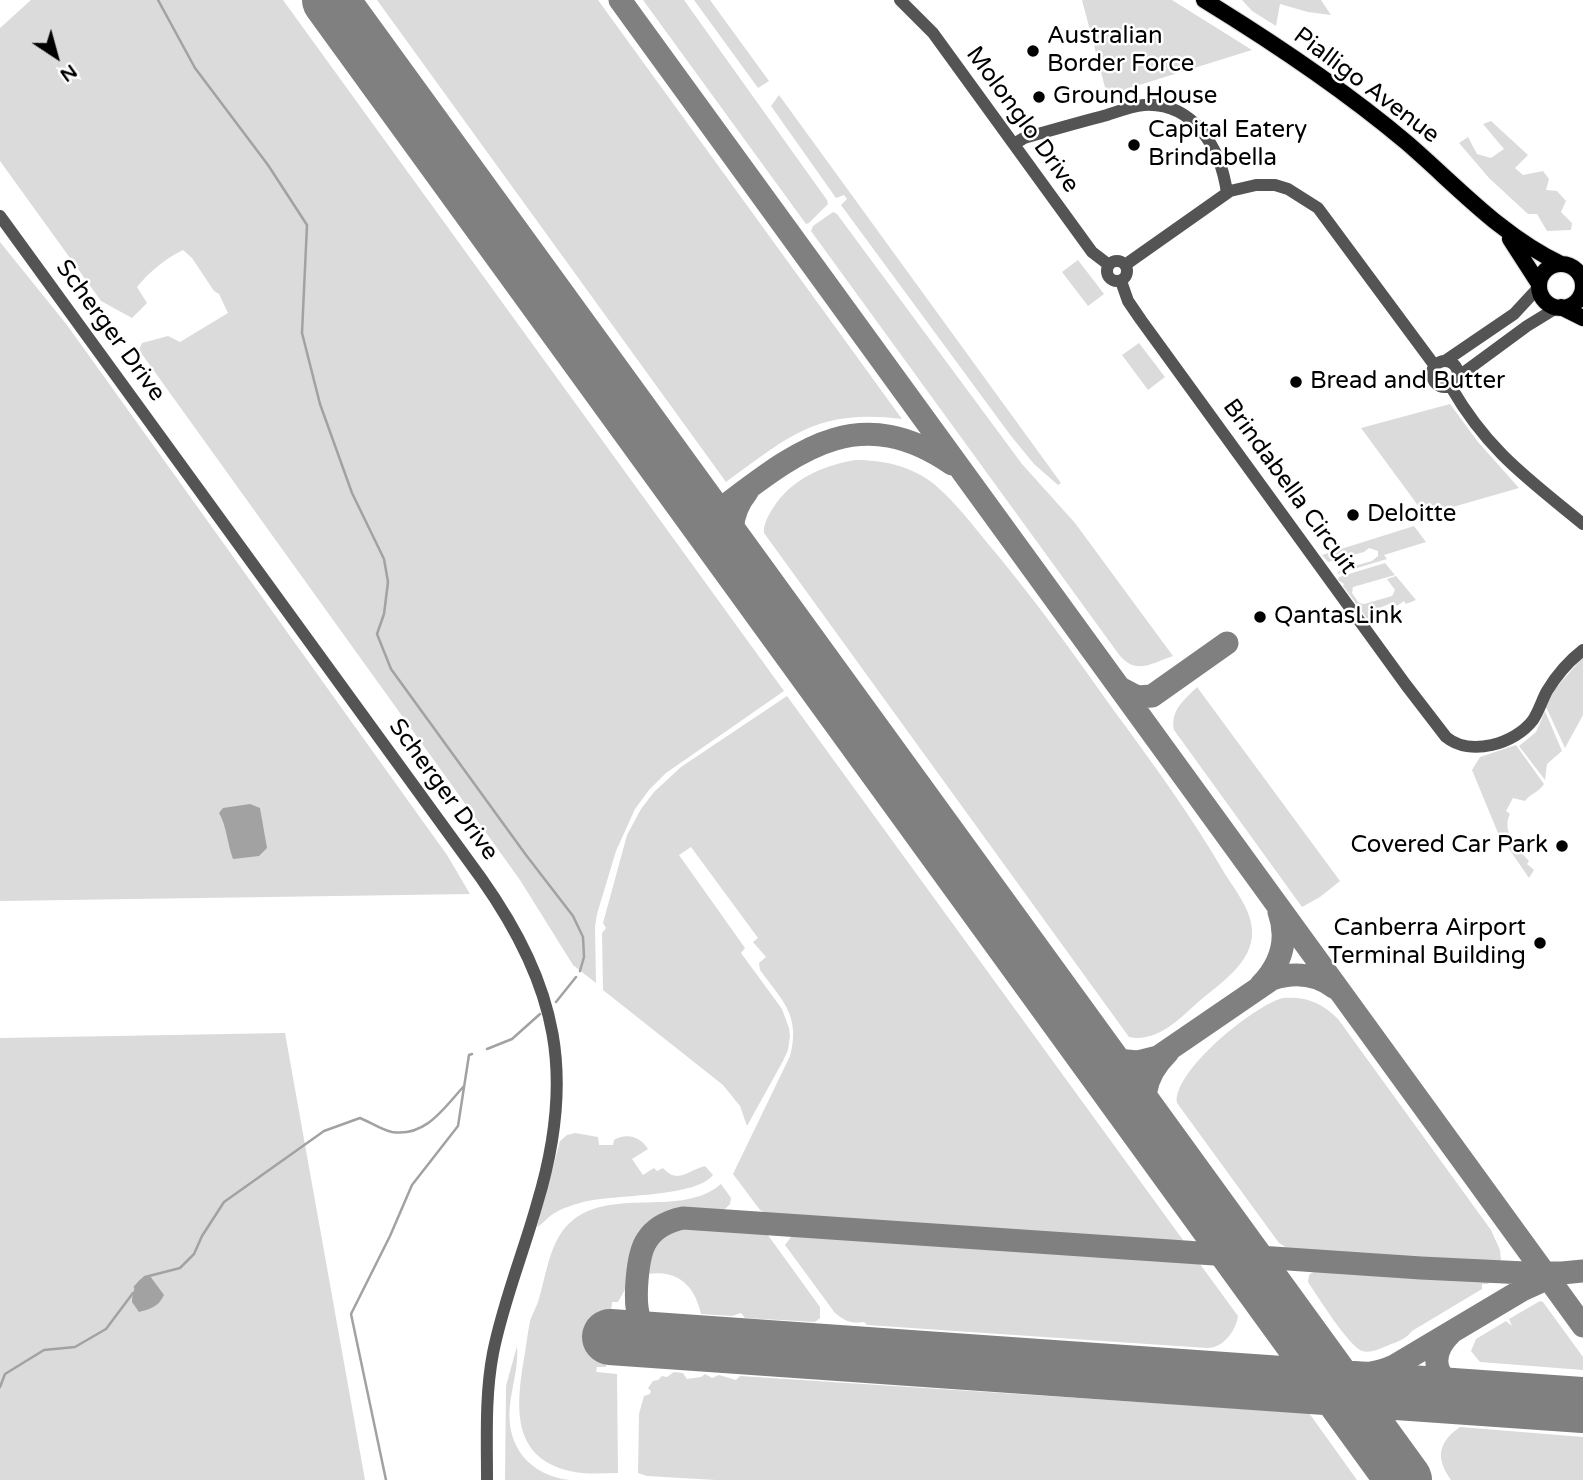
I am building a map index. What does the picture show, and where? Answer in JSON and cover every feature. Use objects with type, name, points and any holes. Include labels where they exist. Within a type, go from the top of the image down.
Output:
[{"type":"main road","name":"Pialligo Avenue","points":[[1204,0],[1279,48],[1369,113],[1531,248],[1561,264]]},
{"type":"main road","name":"Pialligo Avenue","points":[[1493,218],[1521,254],[1539,286]]},
{"type":"main road","points":[[1559,307],[1569,306],[1579,298],[1583,282],[1572,267],[1561,264],[1546,269],[1539,286],[1545,300],[1559,307],[1583,318]]},
{"type":"street","name":"Molonglo Drive","points":[[900,0],[933,33],[1092,252],[1109,265]]},
{"type":"street","points":[[1014,144],[1024,138],[1138,106],[1151,105],[1176,110],[1189,118],[1201,130],[1219,159],[1247,186]]},
{"type":"street","points":[[1219,159],[1227,193]]},
{"type":"street","points":[[1125,265],[1227,193],[1247,186],[1266,185],[1289,189],[1318,208],[1419,349],[1440,363],[1457,366],[1455,382],[1468,416],[1499,454],[1583,524]]},
{"type":"street","name":"Scherger Drive","points":[[0,217],[491,893],[520,939],[548,1009],[557,1065],[553,1139],[538,1202],[500,1323],[493,1356],[488,1399],[487,1480]]},
{"type":"street","points":[[1116,261],[1125,265],[1126,275],[1121,281],[1113,281],[1108,276],[1109,265],[1116,261]]},
{"type":"street","name":"Brindabella Circuit","points":[[1121,281],[1128,300],[1146,327],[1453,743],[1473,749],[1518,740],[1531,732],[1539,719],[1548,689],[1582,651]]},
{"type":"street","points":[[1539,286],[1514,314],[1440,363],[1432,376],[1435,383],[1440,387],[1455,382],[1527,326],[1559,307]]},
{"type":"shaded area","points":[[31,0],[283,0],[784,691],[666,773],[635,809],[616,851],[597,914],[596,983],[573,965],[520,880],[139,350],[142,343],[168,336],[180,342],[228,313],[219,294],[183,250],[158,266],[137,287],[147,303],[132,318],[101,301],[0,161],[0,28]]},
{"type":"shaded area","points":[[377,0],[598,0],[902,419],[848,418],[806,429],[726,482]]},
{"type":"shaded area","points":[[643,0],[684,0],[827,200],[828,204],[809,223],[806,224]]},
{"type":"shaded area","points":[[694,0],[710,0],[769,81],[758,88]]},
{"type":"shaded area","points":[[1082,0],[1172,0],[1252,50],[1107,95]]},
{"type":"shaded area","points":[[1242,0],[1321,0],[1331,15],[1280,4],[1276,26],[1252,11]]},
{"type":"shaded area","points":[[779,95],[1061,483],[1058,485],[1034,464],[1011,436],[841,205],[847,199],[844,195],[836,198],[771,106]]},
{"type":"shaded area","points":[[1491,121],[1528,155],[1515,168],[1523,175],[1543,171],[1549,179],[1546,190],[1557,191],[1566,201],[1561,212],[1572,223],[1571,230],[1547,231],[1537,214],[1528,214],[1489,178],[1459,143],[1468,137],[1477,154],[1491,158],[1504,149],[1483,124]]},
{"type":"shaded area","points":[[833,212],[1022,464],[1075,523],[1173,656],[1139,666],[1126,662],[1120,656],[811,231],[813,226]]},
{"type":"shaded area","points":[[0,242],[67,325],[447,855],[470,894],[0,901]]},
{"type":"shaded area","points":[[1078,260],[1104,294],[1088,306],[1062,272]]},
{"type":"shaded area","points":[[1139,343],[1165,377],[1148,390],[1122,355]]},
{"type":"shaded area","points":[[1450,404],[1478,442],[1519,488],[1425,515],[1361,428]]},
{"type":"shaded area","points":[[855,460],[876,461],[907,468],[934,484],[960,510],[1035,602],[1144,752],[1186,812],[1242,901],[1252,930],[1247,953],[1234,972],[1166,1029],[1148,1037],[1129,1037],[764,533],[765,524],[773,508],[789,489],[819,470]]},
{"type":"shaded area","points":[[1414,526],[1426,542],[1384,555],[1387,559],[1337,574],[1340,570],[1372,561],[1378,556],[1378,551],[1369,548],[1364,552],[1328,562],[1322,555]]},
{"type":"shaded area","points":[[1385,563],[1395,575],[1353,587],[1352,593],[1359,603],[1392,596],[1395,590],[1387,579],[1396,576],[1416,600],[1406,604],[1404,601],[1397,606],[1394,602],[1374,610],[1376,616],[1368,620],[1344,584],[1338,580],[1339,577]]},
{"type":"shaded area","points":[[1583,657],[1583,715],[1565,748],[1546,707],[1555,689]]},
{"type":"shaded area","points":[[1197,687],[1340,881],[1302,907],[1174,730],[1176,711]]},
{"type":"shaded area","points":[[787,696],[1182,1241],[766,1213],[760,1210],[733,1174],[790,1056],[793,1042],[791,1019],[787,1009],[760,970],[759,963],[766,957],[753,942],[758,938],[691,847],[679,855],[745,948],[741,953],[782,1009],[789,1028],[788,1050],[747,1126],[740,1106],[723,1085],[603,990],[602,933],[606,928],[603,923],[627,835],[654,792],[681,767]]},
{"type":"shaded area","points":[[1545,711],[1562,751],[1547,764],[1545,780],[1519,746],[1536,732]]},
{"type":"shaded area","points":[[1516,745],[1544,784],[1525,801],[1513,798],[1506,811],[1510,814],[1507,827],[1509,833],[1529,861],[1527,864],[1534,870],[1529,878],[1498,833],[1472,770],[1480,757]]},
{"type":"shaded area","points":[[250,804],[260,808],[267,848],[259,856],[233,859],[219,813],[223,808]]},
{"type":"shaded area","points":[[1283,998],[1299,998],[1313,1002],[1338,1019],[1491,1230],[1500,1250],[1501,1260],[1495,1262],[1287,1248],[1279,1243],[1177,1103],[1179,1090],[1187,1074],[1217,1042],[1254,1013]]},
{"type":"shaded area","points":[[285,1033],[365,1480],[0,1480],[0,1038]]},
{"type":"shaded area","points":[[575,1133],[598,1137],[599,1145],[613,1145],[614,1140],[623,1137],[641,1141],[648,1149],[632,1159],[643,1175],[654,1168],[657,1171],[663,1168],[678,1176],[705,1166],[713,1175],[704,1182],[672,1192],[583,1202],[556,1212],[537,1227],[560,1141]]},
{"type":"shaded area","points":[[721,1184],[731,1198],[725,1209],[676,1209],[661,1213],[649,1222],[635,1239],[631,1249],[628,1284],[618,1302],[612,1302],[606,1367],[597,1367],[596,1372],[617,1374],[618,1473],[582,1473],[551,1465],[528,1444],[522,1430],[519,1398],[530,1321],[559,1237],[573,1220],[590,1210],[608,1205],[687,1199],[705,1194]]},
{"type":"shaded area","points":[[687,1226],[765,1231],[820,1307],[820,1318],[815,1322],[745,1318],[741,1313],[732,1316],[701,1314],[694,1295],[684,1282],[668,1274],[648,1274],[649,1255],[656,1240],[669,1230]]},
{"type":"shaded area","points":[[794,1233],[1059,1250],[1063,1254],[1064,1251],[1197,1260],[1238,1316],[1235,1327],[1224,1342],[1207,1348],[855,1323],[835,1313],[785,1245]]},
{"type":"shaded area","points":[[1319,1268],[1492,1280],[1488,1284],[1482,1284],[1482,1289],[1401,1340],[1365,1352],[1349,1340],[1308,1282],[1309,1275]]},
{"type":"shaded area","points":[[150,1276],[164,1295],[160,1302],[139,1312],[132,1302],[134,1289],[141,1279]]},
{"type":"shaded area","points":[[1540,1301],[1583,1357],[1583,1370],[1480,1362],[1471,1351],[1476,1339],[1506,1321],[1512,1326],[1509,1319]]},
{"type":"shaded area","points":[[517,1346],[510,1405],[510,1420],[516,1446],[532,1465],[543,1472],[570,1480],[505,1480],[506,1386]]},
{"type":"shaded area","points":[[674,1372],[683,1373],[687,1379],[705,1374],[712,1378],[719,1375],[736,1380],[740,1376],[1309,1413],[1357,1480],[716,1480],[647,1476],[638,1473],[639,1414],[644,1396],[650,1394],[648,1388],[653,1381]]},
{"type":"shaded area","points":[[1460,1427],[1583,1437],[1583,1480],[1451,1480],[1443,1465],[1441,1452],[1447,1439]]},
{"type":"waterway","points":[[158,0],[195,68],[268,165],[307,225],[302,333],[320,404],[352,493],[384,559],[388,582],[384,614],[377,634],[391,669],[573,916],[583,937],[584,957],[580,971]]},
{"type":"waterway","points":[[556,1002],[576,977]]},
{"type":"waterway","points":[[487,1049],[512,1039],[540,1014]]},
{"type":"waterway","points":[[386,1480],[351,1314],[412,1185],[458,1126],[469,1055],[472,1054]]},
{"type":"waterway","points":[[135,1287],[145,1277],[180,1268],[194,1254],[224,1202],[324,1131],[360,1118],[392,1132],[415,1130],[441,1112],[464,1086]]},
{"type":"waterway","points":[[0,1387],[5,1374],[44,1350],[75,1347],[106,1329],[133,1293]]},
{"type":"taxiway","points":[[620,0],[1583,1326]]},
{"type":"taxiway","points":[[707,519],[793,457],[822,443],[851,436],[882,435],[916,444],[952,464]]},
{"type":"taxiway","points":[[741,567],[734,548],[732,528],[737,509],[747,492]]},
{"type":"taxiway","points":[[1120,688],[1137,697],[1152,696],[1227,643]]},
{"type":"taxiway","points":[[1261,985],[1274,969],[1281,951],[1283,932],[1279,912]]},
{"type":"taxiway","points":[[1089,1045],[1116,1060],[1138,1062],[1158,1057],[1272,979],[1289,975],[1313,977],[1335,988]]},
{"type":"taxiway","points":[[1155,1137],[1147,1113],[1146,1092],[1152,1072],[1168,1052]]},
{"type":"taxiway","points":[[663,1341],[647,1330],[640,1320],[637,1302],[639,1267],[650,1235],[663,1225],[683,1218],[1421,1268],[1525,1273],[1583,1271]]},
{"type":"taxiway","points":[[1226,1234],[1238,1246],[1256,1256]]},
{"type":"taxiway","points":[[1310,1350],[1340,1370],[1362,1373],[1384,1370],[1522,1290],[1553,1276]]},
{"type":"taxiway","points":[[1451,1333],[1438,1351],[1438,1368],[1447,1384],[1464,1397]]},
{"type":"taxiway","points":[[1379,1445],[1374,1423],[1374,1402],[1382,1383],[1396,1365]]},
{"type":"taxiway","points":[[1574,1405],[1583,1404]]},
{"type":"runway","points":[[330,0],[1404,1480]]},
{"type":"runway","points":[[610,1337],[1583,1405]]},
{"type":"place","name":"Australian Border Force","points":[[1033,51]]},
{"type":"place","name":"Ground House","points":[[1039,97]]},
{"type":"place","name":"Capital Eatery Brindabella","points":[[1134,145]]},
{"type":"place","name":"Bread and Butter","points":[[1296,382]]},
{"type":"place","name":"Deloitte","points":[[1353,515]]},
{"type":"place","name":"QantasLink","points":[[1260,617]]},
{"type":"place","name":"Covered Car Park","points":[[1562,846]]},
{"type":"place","name":"Canberra Airport Terminal Building","points":[[1540,943]]}]
